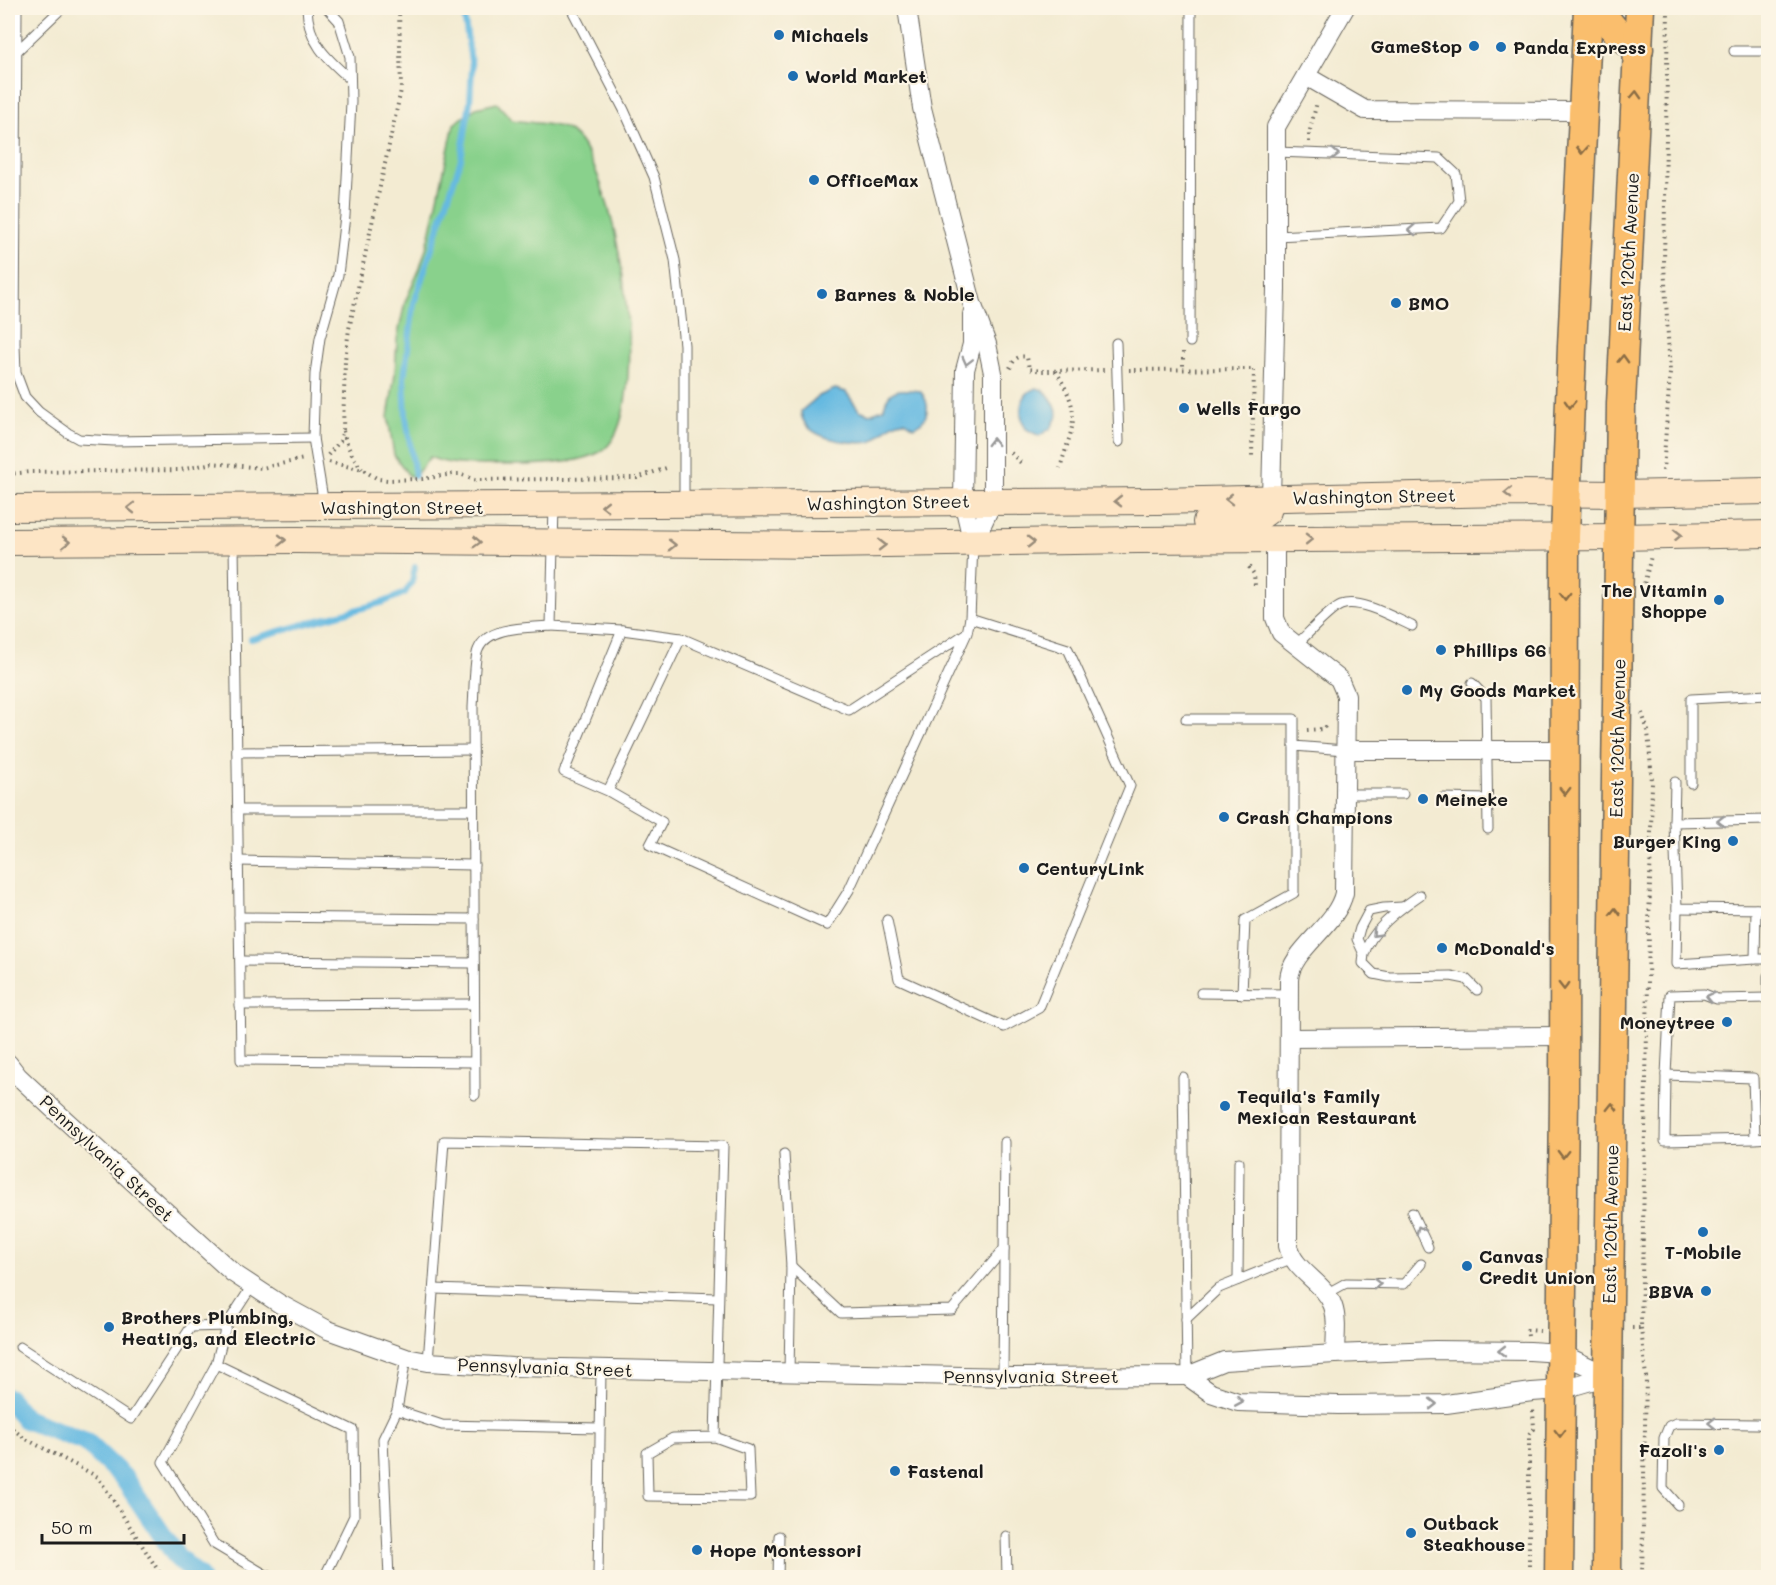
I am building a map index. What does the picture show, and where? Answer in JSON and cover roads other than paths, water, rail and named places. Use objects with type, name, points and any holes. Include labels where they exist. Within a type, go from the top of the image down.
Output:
[{"type":"main road","points":[[1559,1578],[1564,1036],[1565,537],[1588,8]]},
{"type":"main road","points":[[1600,8],[1616,32],[1639,49]]},
{"type":"main road","name":"East 120th Avenue","points":[[1607,1578],[1619,537],[1623,369],[1640,8]]},
{"type":"main road","name":"Washington Street","points":[[8,508],[1135,501],[1566,492],[1620,494],[1768,491]]},
{"type":"main road","points":[[1112,540],[1180,524],[1257,519],[1268,511],[1271,498]]},
{"type":"main road","name":"Washington Street","points":[[8,542],[234,540],[754,545],[1768,534]]},
{"type":"street","points":[[907,8],[922,108],[972,303],[987,344],[993,373],[993,501],[973,544]]},
{"type":"street","points":[[1271,498],[1276,127],[1345,8]]},
{"type":"street","points":[[1306,76],[1365,110],[1584,111]]},
{"type":"street","points":[[972,303],[972,344],[965,370],[963,501],[973,544]]},
{"type":"street","points":[[1275,539],[1275,618],[1281,633],[1339,679],[1346,695],[1344,893],[1342,902],[1327,923],[1291,967],[1289,994],[1288,1246],[1293,1258],[1326,1294],[1335,1311],[1335,1354]]},
{"type":"street","points":[[1345,750],[1565,750]]},
{"type":"street","points":[[1289,1038],[1564,1036]]},
{"type":"street","name":"Pennsylvania Street","points":[[13,1073],[134,1181],[213,1257],[252,1286],[328,1330],[406,1358],[429,1362],[512,1367],[1003,1376],[1187,1376],[1224,1361],[1435,1350],[1530,1351],[1560,1353],[1608,1376]]},
{"type":"street","points":[[1187,1376],[1211,1393],[1238,1402],[1446,1404],[1560,1390],[1608,1376]]},
{"type":"lane","points":[[17,8],[15,345],[16,373],[25,397],[39,412],[79,439],[114,441],[313,438]]},
{"type":"lane","points":[[17,51],[62,8]]},
{"type":"lane","points":[[307,8],[309,27],[314,41],[325,56],[350,79]]},
{"type":"lane","points":[[324,507],[313,438],[315,374],[320,338],[338,275],[344,228],[351,102],[350,57],[339,21],[327,8]]},
{"type":"lane","points":[[571,8],[624,110],[654,177],[675,260],[684,345],[684,505]]},
{"type":"lane","points":[[1186,342],[1191,8]]},
{"type":"lane","points":[[1734,51],[1768,51]]},
{"type":"lane","points":[[1276,152],[1439,158],[1456,174],[1459,201],[1441,228],[1276,236]]},
{"type":"lane","points":[[1116,343],[1119,442]]},
{"type":"lane","points":[[551,626],[554,506]]},
{"type":"lane","points":[[234,540],[241,1060],[474,1062]]},
{"type":"lane","points":[[622,630],[564,772],[608,791],[662,822],[650,845],[827,925],[849,890],[967,633],[970,618],[973,544]]},
{"type":"lane","points":[[1296,645],[1329,613],[1342,605],[1371,607],[1412,626]]},
{"type":"lane","points":[[887,920],[898,979],[1004,1027],[1039,1008],[1130,786],[1068,649],[970,618]]},
{"type":"lane","points":[[475,1095],[473,707],[478,650],[490,635],[504,631],[551,626],[622,630],[681,638],[849,710],[967,633]]},
{"type":"lane","points":[[608,791],[681,638]]},
{"type":"lane","points":[[1472,683],[1486,698],[1488,829]]},
{"type":"lane","points":[[1691,783],[1691,699],[1768,695]]},
{"type":"lane","points":[[1186,719],[1294,719],[1294,893],[1245,920],[1242,994]]},
{"type":"lane","points":[[1294,746],[1345,750]]},
{"type":"lane","points":[[237,752],[473,750]]},
{"type":"lane","points":[[1675,782],[1676,964],[1768,959]]},
{"type":"lane","points":[[1345,794],[1403,795]]},
{"type":"lane","points":[[1442,798],[1488,799]]},
{"type":"lane","points":[[238,810],[473,810]]},
{"type":"lane","points":[[1674,822],[1768,820]]},
{"type":"lane","points":[[238,861],[474,865]]},
{"type":"lane","points":[[1363,952],[1369,940],[1402,907],[1420,895]]},
{"type":"lane","points":[[1402,907],[1369,911],[1357,939],[1363,952],[1364,963],[1374,974],[1450,976],[1466,979],[1477,990]]},
{"type":"lane","points":[[1677,908],[1768,909]]},
{"type":"lane","points":[[1755,958],[1756,909]]},
{"type":"lane","points":[[239,917],[474,919]]},
{"type":"lane","points":[[240,961],[474,963]]},
{"type":"lane","points":[[1768,976],[1768,998],[1717,999],[1704,994],[1670,995],[1665,1141],[1768,1138]]},
{"type":"lane","points":[[1201,993],[1289,994]]},
{"type":"lane","points":[[240,1005],[474,1004]]},
{"type":"lane","points":[[1666,1075],[1753,1078],[1755,1139]]},
{"type":"lane","points":[[1183,1077],[1187,1376]]},
{"type":"lane","points":[[429,1362],[444,1141],[723,1146],[715,1437]]},
{"type":"lane","points":[[1003,1376],[1005,1142]]},
{"type":"lane","points":[[784,1154],[791,1266],[789,1372]]},
{"type":"lane","points":[[1238,1280],[1239,1162]]},
{"type":"lane","points":[[1412,1213],[1428,1247]]},
{"type":"lane","points":[[791,1266],[841,1313],[952,1310],[1004,1249]]},
{"type":"lane","points":[[1186,1319],[1218,1288],[1293,1258]]},
{"type":"lane","points":[[1326,1294],[1346,1283],[1404,1284],[1421,1264]]},
{"type":"lane","points":[[252,1286],[226,1326],[216,1364],[163,1462],[214,1544],[266,1575],[278,1578]]},
{"type":"lane","points":[[434,1289],[718,1298]]},
{"type":"lane","points":[[21,1347],[131,1419],[191,1327],[226,1326]]},
{"type":"lane","points":[[389,1578],[383,1439],[396,1410],[406,1358]]},
{"type":"lane","points":[[216,1364],[353,1430],[354,1516],[324,1578]]},
{"type":"lane","points":[[598,1578],[601,1369]]},
{"type":"lane","points":[[396,1410],[442,1425],[600,1428]]},
{"type":"lane","points":[[1678,1505],[1663,1488],[1664,1438],[1669,1425],[1676,1423],[1757,1424],[1765,1425],[1768,1429]]},
{"type":"lane","points":[[715,1437],[748,1449],[750,1497],[648,1496],[647,1453],[673,1438],[715,1437]]},
{"type":"lane","points":[[778,1578],[779,1536]]},
{"type":"lane","points":[[1006,1536],[1007,1578]]},
{"type":"water","points":[[1036,388],[1047,394],[1058,415],[1051,428],[1039,436],[1026,429],[1021,411],[1026,395]]},
{"type":"water","points":[[835,389],[846,392],[859,410],[870,414],[883,409],[887,399],[897,390],[920,391],[926,401],[926,416],[914,427],[905,421],[895,423],[871,442],[840,441],[828,438],[809,428],[803,420],[801,411],[819,396]]},
{"type":"waterway","points":[[415,476],[406,417],[404,378],[414,303],[461,159],[470,102],[472,68],[463,8]]},
{"type":"waterway","points":[[251,639],[384,602],[405,593],[412,582],[415,567]]},
{"type":"waterway","points":[[8,1398],[25,1419],[86,1442],[123,1477],[177,1557],[200,1578]]},
{"type":"place","name":"Michaels","points":[[779,35]]},
{"type":"place","name":"GameStop","points":[[1474,46]]},
{"type":"place","name":"Panda Express","points":[[1501,47]]},
{"type":"place","name":"World Market","points":[[793,76]]},
{"type":"place","name":"OfficeMax","points":[[814,180]]},
{"type":"place","name":"Barnes & Noble","points":[[822,294]]},
{"type":"place","name":"BMO","points":[[1396,303]]},
{"type":"place","name":"Wells Fargo","points":[[1184,408]]},
{"type":"place","name":"The Vitamin Shoppe","points":[[1719,600]]},
{"type":"place","name":"Phillips 66","points":[[1441,650]]},
{"type":"place","name":"My Goods Market","points":[[1407,690]]},
{"type":"place","name":"Meineke","points":[[1423,799]]},
{"type":"place","name":"Crash Champions","points":[[1224,817]]},
{"type":"place","name":"Burger King","points":[[1733,841]]},
{"type":"place","name":"CenturyLink","points":[[1024,868]]},
{"type":"place","name":"McDonald's","points":[[1442,948]]},
{"type":"place","name":"Moneytree","points":[[1727,1022]]},
{"type":"place","name":"Tequila's Family Mexican Restaurant","points":[[1225,1106]]},
{"type":"place","name":"T-Mobile","points":[[1703,1232]]},
{"type":"place","name":"Canvas Credit Union","points":[[1467,1266]]},
{"type":"place","name":"BBVA","points":[[1706,1291]]},
{"type":"place","name":"Brothers Plumbing, Heating, and Electric","points":[[109,1327]]},
{"type":"place","name":"Fazoli's","points":[[1719,1450]]},
{"type":"place","name":"Fastenal","points":[[895,1471]]},
{"type":"place","name":"Outback Steakhouse","points":[[1411,1533]]},
{"type":"place","name":"Hope Montessori","points":[[697,1550]]}]
